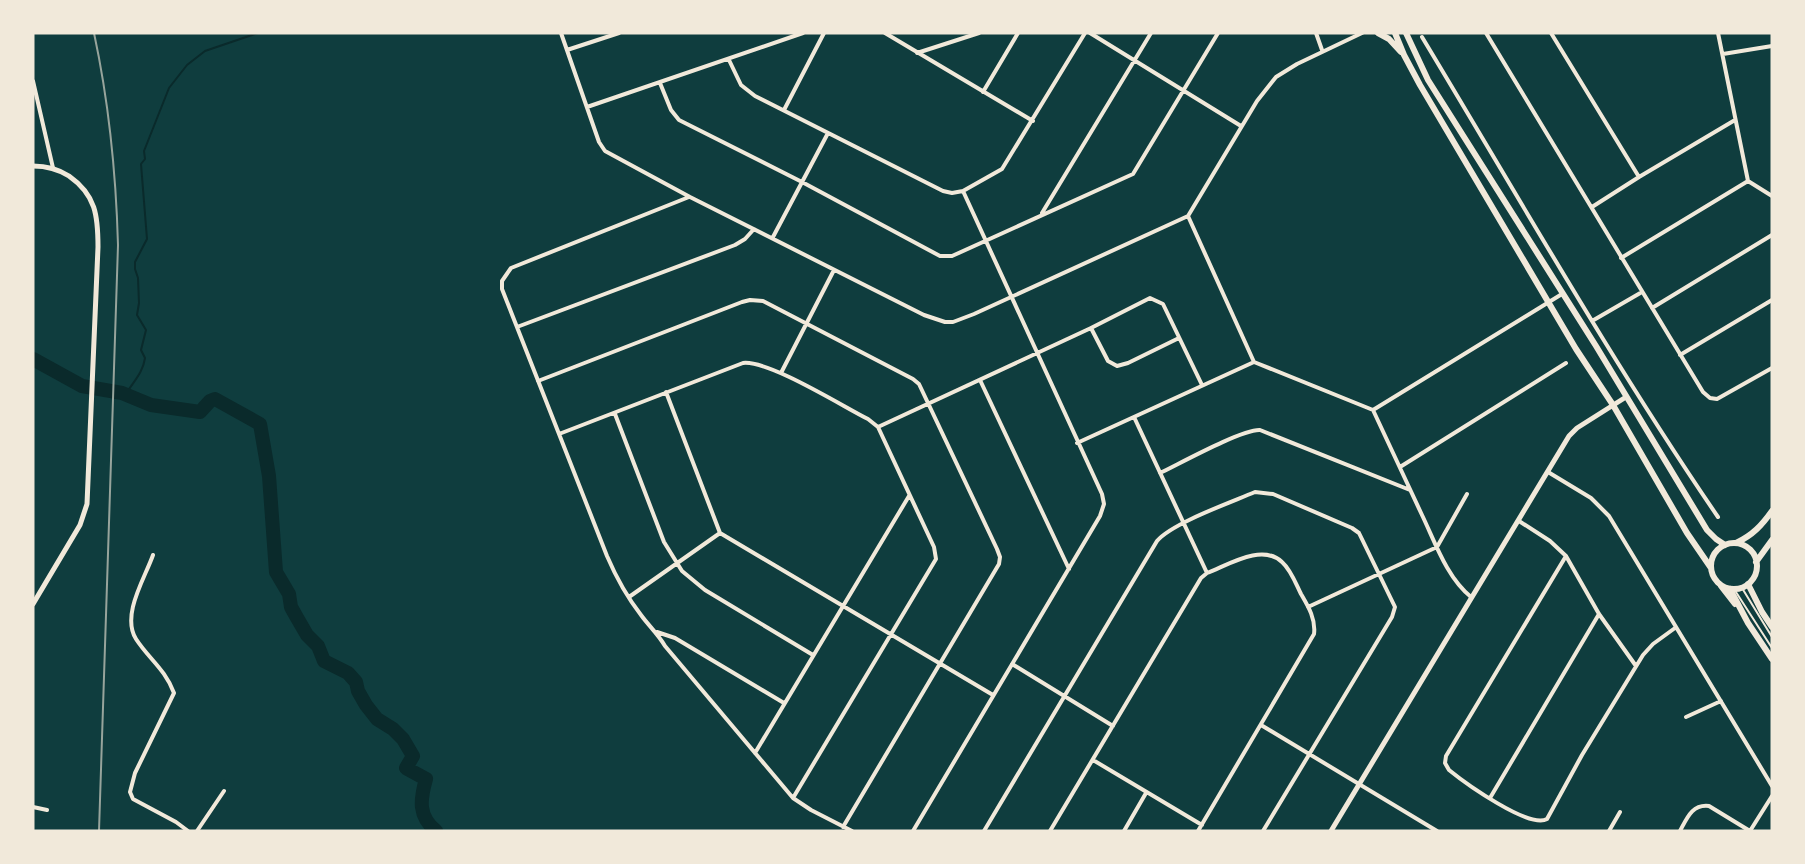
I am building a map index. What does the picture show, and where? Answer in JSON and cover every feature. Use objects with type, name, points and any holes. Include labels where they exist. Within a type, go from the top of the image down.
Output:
[{"type":"main road","points":[[1378,33],[1389,39],[1404,55]]},
{"type":"main road","points":[[1395,33],[1404,55],[1687,533],[1711,568],[1715,579],[1746,619],[1772,659]]},
{"type":"main road","points":[[1408,35],[1433,88],[1707,530],[1725,545]]},
{"type":"main road","points":[[1711,568],[1714,554],[1725,545],[1749,537],[1772,511]]},
{"type":"main road","points":[[1756,562],[1772,540]]},
{"type":"main road","points":[[1719,584],[1732,589],[1742,588],[1748,584],[1756,570],[1756,562],[1749,549],[1736,543]]},
{"type":"main road","points":[[1748,584],[1772,627]]},
{"type":"main road","points":[[1732,589],[1746,619]]},
{"type":"street","points":[[561,33],[599,142],[605,151],[834,270],[924,315],[945,322],[963,319],[1188,216],[1241,126],[1265,90],[1276,78],[1322,50],[1362,33]]},
{"type":"street","points":[[567,50],[619,33]]},
{"type":"street","points":[[587,107],[803,33]]},
{"type":"street","points":[[784,110],[824,33]]},
{"type":"street","points":[[885,33],[1033,121]]},
{"type":"street","points":[[916,53],[979,33]]},
{"type":"street","points":[[983,92],[1018,33]]},
{"type":"street","points":[[729,60],[741,85],[755,96],[943,191],[952,193],[963,191],[1002,169],[1084,33]]},
{"type":"street","points":[[1090,33],[1241,126]]},
{"type":"street","points":[[1041,214],[1151,33]]},
{"type":"street","points":[[660,83],[670,110],[679,120],[802,182],[940,256],[952,256],[1133,174],[1218,33]]},
{"type":"street","points":[[1316,33],[1322,50]]},
{"type":"street","points":[[1486,33],[1703,392],[1710,399],[1718,399],[1772,368]]},
{"type":"street","points":[[1551,33],[1639,177]]},
{"type":"street","points":[[1718,33],[1748,181],[1772,196]]},
{"type":"street","points":[[1422,37],[1592,321],[1672,449],[1718,517]]},
{"type":"street","points":[[1723,54],[1772,46]]},
{"type":"street","points":[[33,81],[53,168]]},
{"type":"street","points":[[1592,207],[1736,120]]},
{"type":"street","points":[[772,237],[828,133]]},
{"type":"street","points":[[33,166],[53,168],[66,174],[80,185],[90,198],[95,210],[98,247],[89,488],[86,510],[74,535],[33,604]]},
{"type":"street","points":[[1621,258],[1748,181]]},
{"type":"street","points":[[913,831],[1101,516],[1104,504],[963,191]]},
{"type":"street","points":[[690,197],[511,268],[502,281],[502,289],[616,578],[665,646],[793,798],[852,831]]},
{"type":"street","points":[[1188,216],[1254,362],[1373,410],[1437,547],[1461,589],[1471,597]]},
{"type":"street","points":[[517,327],[735,245],[745,239],[754,229]]},
{"type":"street","points":[[1652,308],[1772,235]]},
{"type":"street","points":[[781,373],[834,270]]},
{"type":"street","points":[[1592,321],[1642,292]]},
{"type":"street","points":[[1373,410],[1562,294]]},
{"type":"street","points":[[878,427],[929,405],[1150,298],[1163,304],[1202,386]]},
{"type":"street","points":[[538,381],[750,300],[763,301],[919,384],[1000,556],[999,564],[843,827]]},
{"type":"street","points":[[1680,355],[1772,300]]},
{"type":"street","points":[[1090,328],[1108,361],[1117,366],[1179,338]]},
{"type":"street","points":[[1077,443],[1254,362]]},
{"type":"street","points":[[559,434],[743,363],[756,363],[781,373],[868,419],[878,427],[934,547],[936,559],[793,798]]},
{"type":"street","points":[[1400,467],[1566,363]]},
{"type":"street","points":[[980,380],[1069,568]]},
{"type":"street","points":[[666,392],[720,532],[993,695]]},
{"type":"street","points":[[1331,831],[1563,446],[1577,428],[1626,397]]},
{"type":"street","points":[[615,414],[664,542],[687,577],[813,655]]},
{"type":"street","points":[[1134,417],[1207,573]]},
{"type":"street","points":[[1160,473],[1254,429],[1410,490]]},
{"type":"street","points":[[1548,472],[1591,498],[1605,510],[1772,786]]},
{"type":"street","points":[[984,831],[1157,541],[1169,531],[1255,492],[1266,492],[1356,531],[1364,541],[1394,603],[1392,616],[1263,831]]},
{"type":"street","points":[[1308,607],[1437,547],[1467,494]]},
{"type":"street","points":[[755,753],[909,496]]},
{"type":"street","points":[[1519,521],[1550,541],[1566,556],[1599,614],[1636,666]]},
{"type":"street","points":[[629,597],[720,532]]},
{"type":"street","points":[[153,555],[139,586],[132,610],[133,631],[135,638],[160,667],[174,693],[135,773],[130,792],[133,799],[188,831]]},
{"type":"street","points":[[1050,831],[1201,578],[1207,573],[1255,555],[1274,556],[1287,568],[1308,607],[1315,628],[1311,640],[1198,831]]},
{"type":"street","points":[[1566,556],[1446,756],[1445,762],[1449,770],[1490,798],[1528,819],[1543,821],[1551,814],[1582,755],[1636,666],[1653,644],[1675,628]]},
{"type":"street","points":[[1490,798],[1599,614]]},
{"type":"street","points":[[656,632],[675,638],[784,703]]},
{"type":"street","points":[[1012,664],[1113,726]]},
{"type":"street","points":[[1686,717],[1721,702]]},
{"type":"street","points":[[1261,725],[1437,831]]},
{"type":"street","points":[[1093,760],[1202,825]]},
{"type":"street","points":[[197,831],[224,791]]},
{"type":"street","points":[[1124,831],[1146,793]]},
{"type":"street","points":[[1680,831],[1691,812],[1704,805],[1750,831],[1772,796]]},
{"type":"street","points":[[33,807],[47,810]]},
{"type":"street","points":[[1609,831],[1620,812]]},
{"type":"lane","points":[[1742,588],[1772,637]]},
{"type":"lane","points":[[1732,589],[1772,648]]},
{"type":"waterway","points":[[126,394],[140,373],[145,358],[141,350],[146,330],[137,315],[138,278],[135,269],[135,262],[147,239],[141,164],[145,159],[144,151],[169,88],[187,65],[205,51],[258,33]]},
{"type":"waterway","points":[[33,359],[82,386],[122,393],[151,405],[200,412],[215,399],[260,424],[269,476],[276,572],[289,594],[291,607],[307,635],[318,646],[324,661],[348,673],[356,682],[358,691],[377,719],[393,729],[403,739],[413,756],[406,768],[426,779],[422,794],[423,813],[436,831]]},
{"type":"railway","points":[[94,33],[111,138],[118,245],[99,831]]}]
